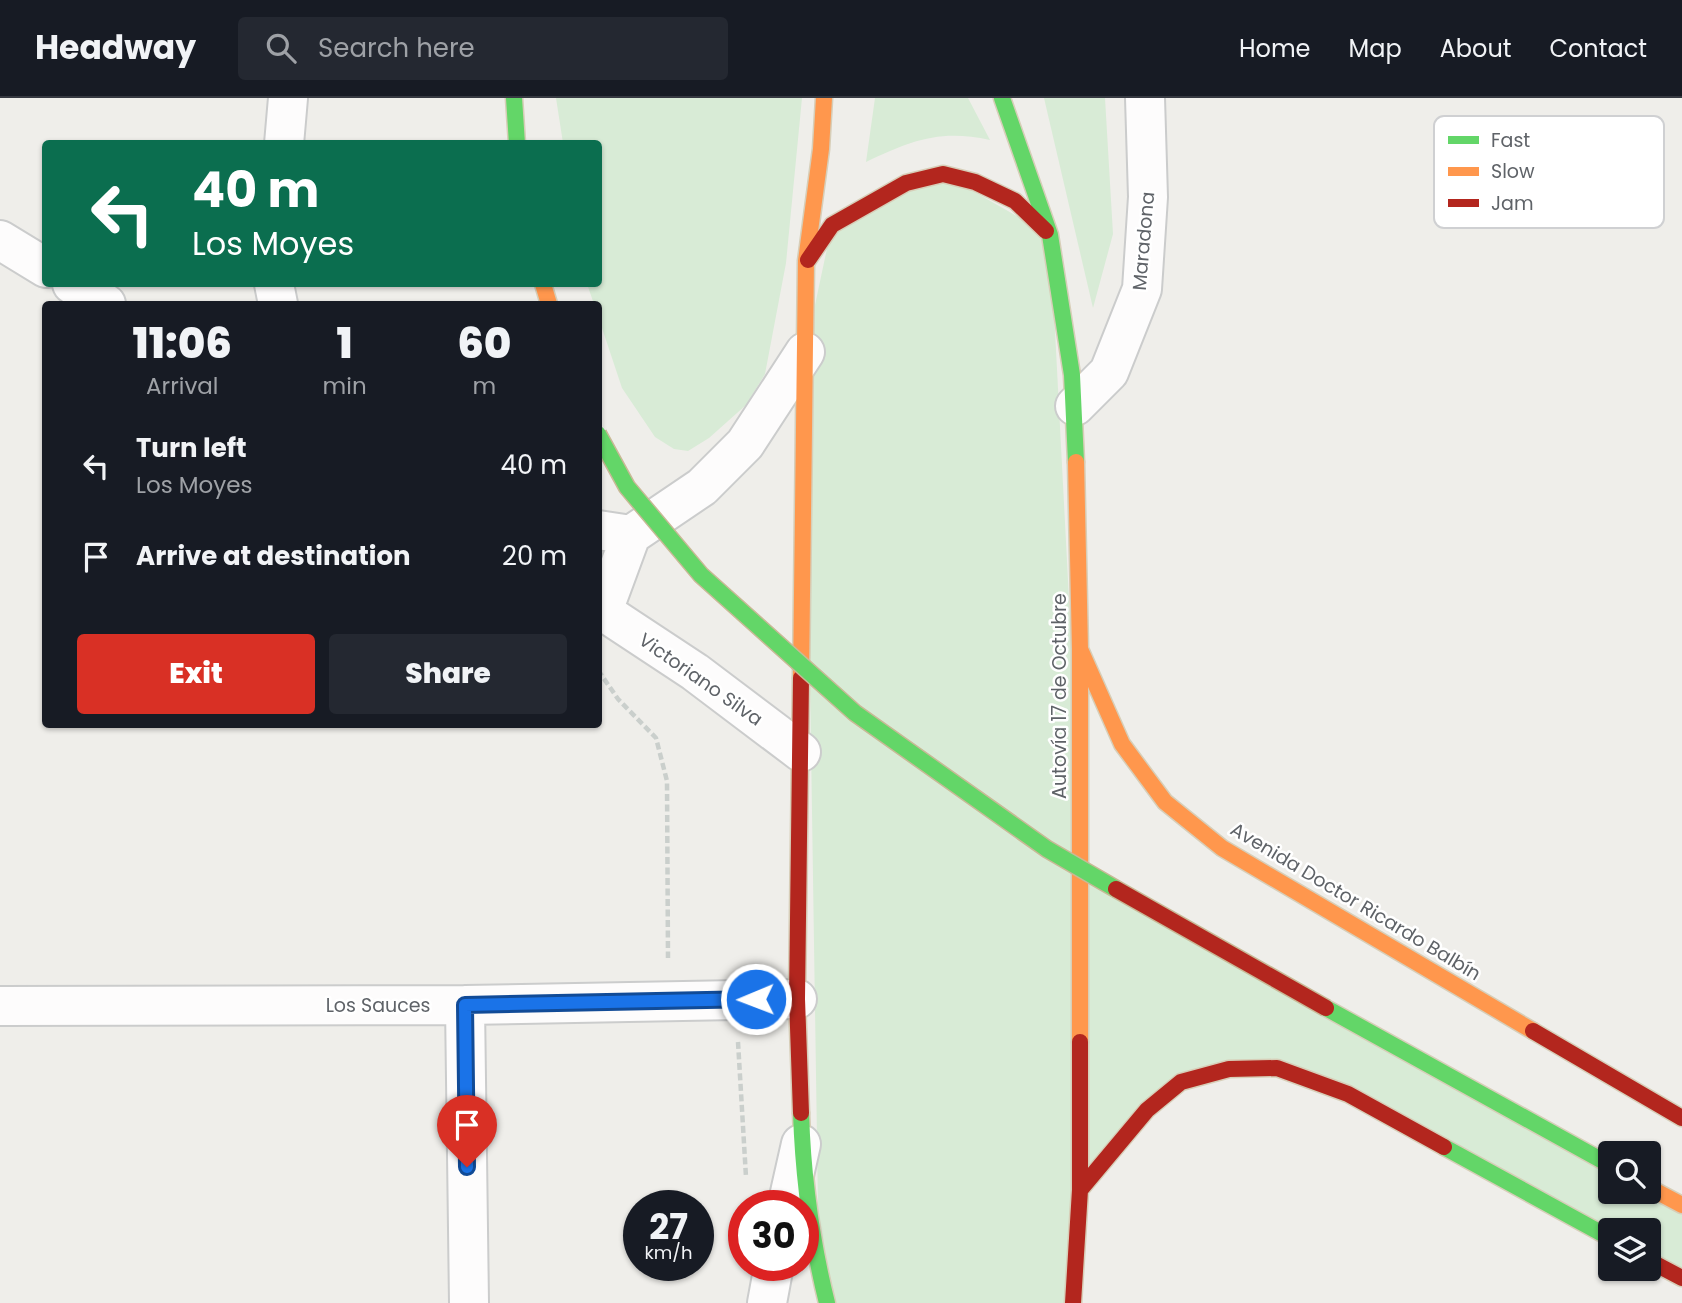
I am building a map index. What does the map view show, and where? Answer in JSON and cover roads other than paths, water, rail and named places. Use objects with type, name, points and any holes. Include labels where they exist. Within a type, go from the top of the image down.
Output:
[{"type":"main road","points":[[513,98],[517,140]]},
{"type":"main road","points":[[824,98],[821,149],[806,261],[797,999],[802,1139],[819,1271],[827,1303]]},
{"type":"main road","name":"Autovía 17 de Octubre","points":[[1002,98],[1050,235],[1075,406],[1080,649],[1080,1190],[1073,1303]]},
{"type":"main road","points":[[806,261],[832,225],[906,183],[943,174],[975,182],[1015,201],[1050,235]]},
{"type":"main road","points":[[602,441],[627,487],[702,575],[855,713],[1048,849],[1326,1008],[1598,1158]]},
{"type":"main road","name":"Avenida Doctor Ricardo Balbín","points":[[1080,649],[1122,744],[1165,802],[1222,848],[1682,1118]]},
{"type":"main road","points":[[1080,1190],[1146,1110],[1181,1082],[1229,1069],[1277,1068],[1348,1094],[1598,1231]]},
{"type":"main road","points":[[1661,1194],[1682,1205]]},
{"type":"main road","points":[[1661,1267],[1682,1278]]},
{"type":"street","points":[[284,140],[288,98]]},
{"type":"street","name":"Maradona","points":[[1075,406],[1109,372],[1142,289],[1148,197],[1145,98]]},
{"type":"street","points":[[0,240],[42,266]]},
{"type":"street","points":[[77,287],[101,301]]},
{"type":"street","points":[[602,604],[615,533],[702,486],[745,444],[805,352]]},
{"type":"street","name":"Victoriano Silva","points":[[602,611],[695,672],[801,752]]},
{"type":"street","name":"Los Sauces","points":[[0,1006],[465,1005],[797,999]]},
{"type":"street","points":[[465,1005],[469,1303]]},
{"type":"street","points":[[791,1190],[802,1139]]},
{"type":"street","points":[[1078,1241],[1093,1303]]},
{"type":"street","points":[[767,1303],[771,1281]]}]
